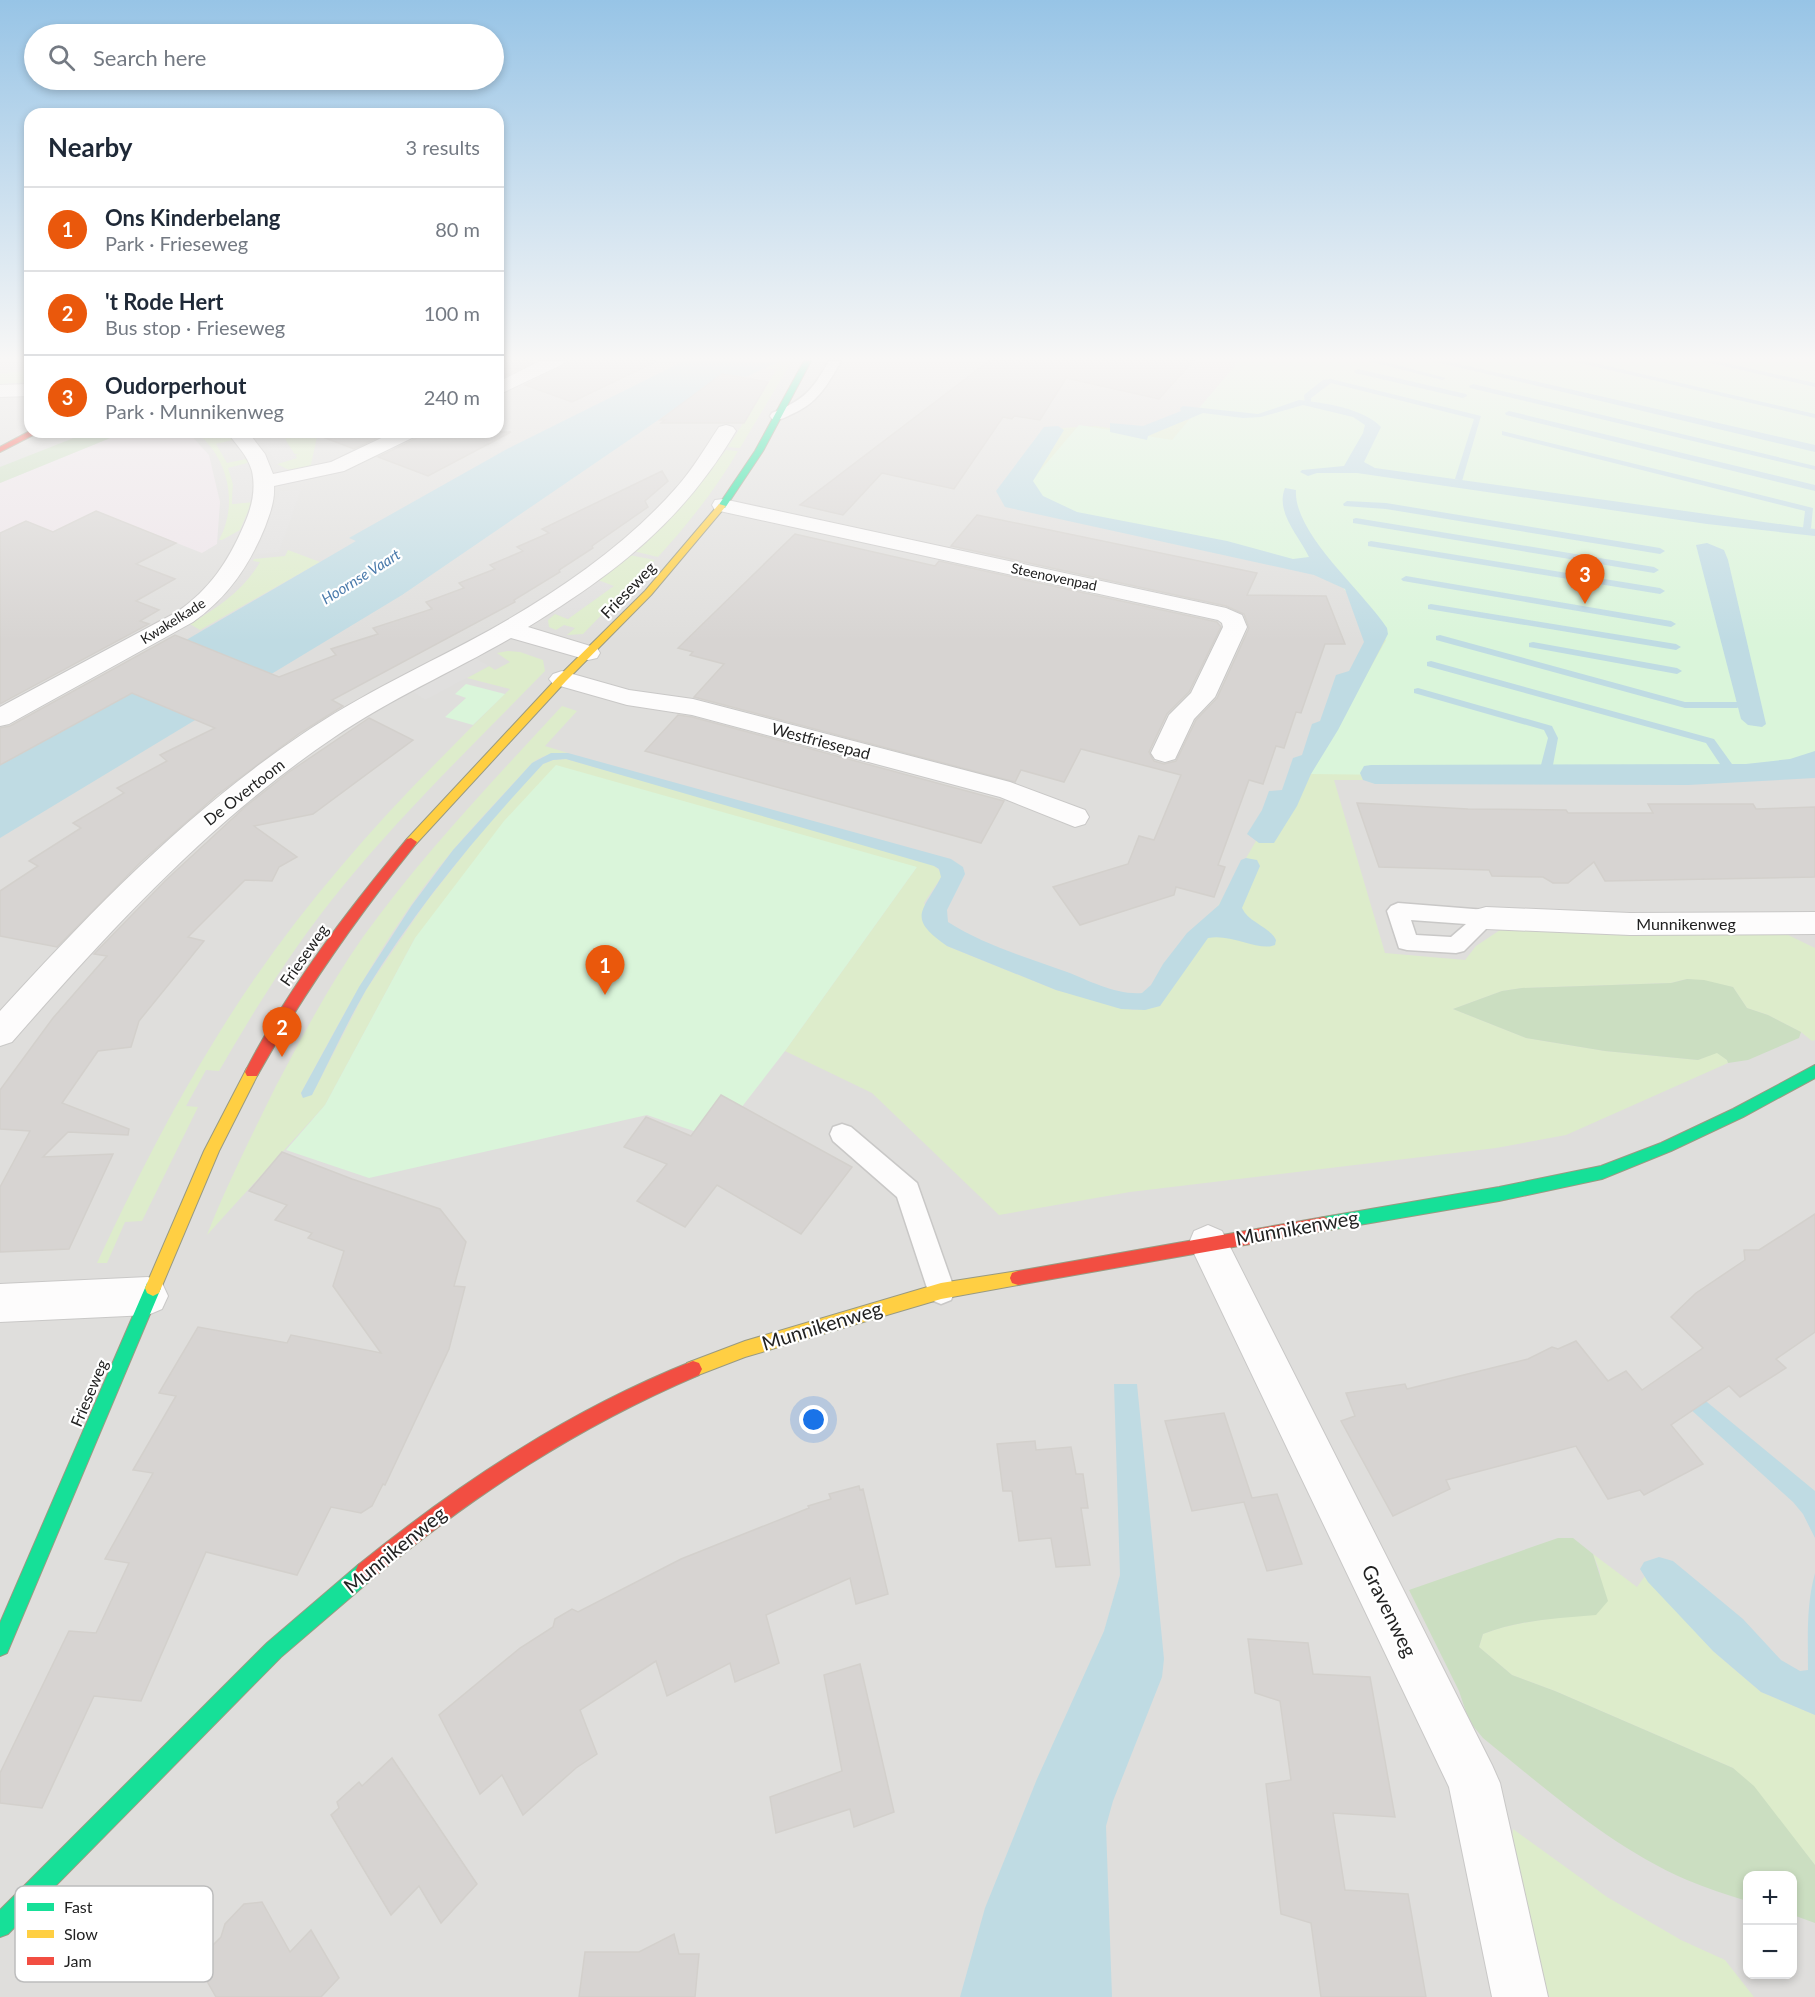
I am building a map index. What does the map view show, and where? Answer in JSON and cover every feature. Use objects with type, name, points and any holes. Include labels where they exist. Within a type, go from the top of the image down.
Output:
[{"type":"street","name":"Kwakelkade","points":[[0,718],[159,632],[209,599],[233,572],[247,547],[263,501],[262,470],[256,454]]},
{"type":"street","points":[[263,483],[337,467],[363,454]]},
{"type":"street","name":"De Overtoom","points":[[7,1014],[127,895],[207,820],[282,761],[397,687],[508,629],[579,583],[623,550],[651,524],[698,475],[711,454]]},
{"type":"street","name":"Frieseweg","points":[[0,1646],[147,1296],[236,1100],[290,1005],[386,871],[562,679],[675,564],[723,505],[757,454]]},
{"type":"street","name":"Steenovenpad","points":[[723,505],[1226,615],[1234,620],[1235,627],[1202,697],[1182,715],[1165,753]]},
{"type":"street","points":[[508,629],[588,654]]},
{"type":"street","name":"Westfriesepad","points":[[562,679],[627,697],[693,707],[999,788],[1075,817]]},
{"type":"street","name":"Munnikenweg","points":[[1486,918],[1630,924],[1815,923]]},
{"type":"street","name":"Munnikenweg","points":[[40,1886],[274,1650],[421,1525],[510,1463],[583,1420],[670,1378],[745,1349],[941,1291],[1499,1194],[1602,1172],[1666,1147],[1738,1113],[1815,1071]]},
{"type":"street","name":"Gravenweg","points":[[1208,1243],[1474,1783],[1520,1997]]},
{"type":"street","points":[[0,1303],[147,1296]]},
{"type":"street","name":"Munnikenweg","points":[[0,1926],[15,1911]]},
{"type":"lane","points":[[842,1134],[908,1191],[941,1291]]},
{"type":"shaded area","points":[[0,454],[1815,454],[1815,1997],[0,1997]]},
{"type":"shaded area","points":[[71,454],[208,454],[220,502],[217,544],[202,553],[96,511],[0,557],[0,483]]},
{"type":"shaded area","points":[[271,454],[295,454],[297,458],[277,464]]},
{"type":"shaded area","points":[[248,463],[254,483],[252,502],[232,504],[233,484],[228,468]]},
{"type":"shaded area","points":[[301,490],[279,552],[256,554],[280,491]]},
{"type":"shaded area","points":[[598,580],[614,586],[568,619],[551,612]]},
{"type":"shaded area","points":[[475,658],[489,666],[425,700],[412,691]]},
{"type":"green space","points":[[33,454],[71,454],[0,483],[0,467]]},
{"type":"green space","points":[[216,454],[222,454],[227,463],[246,459],[248,463],[229,468],[233,484],[232,504],[252,502],[240,530],[219,540],[225,526],[229,497],[223,468]]},
{"type":"green space","points":[[313,454],[310,469],[289,470],[277,464],[296,458],[295,455]]},
{"type":"green space","points":[[723,454],[736,454],[701,506],[658,557],[633,551],[683,505]]},
{"type":"green space","points":[[1045,454],[1712,454],[1361,773],[1363,780],[1334,780],[1385,953],[1465,960],[1476,946],[1503,928],[1786,934],[1815,948],[1815,1040],[1812,1041],[1801,1032],[1768,1015],[1747,1008],[1733,987],[1687,979],[1671,983],[1522,988],[1502,991],[1453,1009],[1526,1038],[1605,1051],[1698,1060],[1717,1052],[1728,1063],[1566,1135],[1496,1148],[1130,1192],[999,1215],[872,1093],[785,1051],[917,867],[415,938],[325,1105],[207,1235],[231,1178],[276,1086],[317,1010],[363,937],[434,847],[562,706],[577,711],[545,746],[568,753],[549,755],[532,763],[431,878],[409,907],[371,968],[301,1093],[302,1097],[312,1095],[366,990],[427,901],[489,822],[543,764],[553,760],[566,759],[931,864],[942,876],[924,903],[947,946],[1056,990],[1133,1010],[1160,1006],[1374,638],[1371,624],[1332,572],[1018,495]]},
{"type":"green space","points":[[1054,454],[1815,454],[1815,775],[1755,779],[1311,774],[1386,640],[1326,567],[1011,505]]},
{"type":"green space","points":[[288,550],[320,562],[200,630],[190,624],[220,605],[238,590],[260,562],[253,561],[254,559],[285,556]]},
{"type":"green space","points":[[629,555],[655,560],[583,634],[567,635],[575,628],[564,625],[556,630],[549,627],[548,620],[555,614],[568,619],[598,579]]},
{"type":"green space","points":[[520,652],[543,660],[545,671],[416,803],[367,858],[309,930],[247,1023],[219,1071],[206,1070],[186,1106],[198,1107],[142,1221],[125,1222],[107,1263],[97,1263],[168,1121],[199,1065],[241,999],[322,889],[382,819],[510,689],[467,678],[489,666],[495,670],[510,662],[497,653]]},
{"type":"green space","points":[[466,684],[505,694],[473,725],[445,717],[466,698],[455,694]]},
{"type":"green space","points":[[556,765],[917,867],[785,1051],[717,1139],[647,1115],[369,1178],[286,1150],[325,1105],[415,938],[504,821]]},
{"type":"green space","points":[[1687,979],[1704,980],[1733,987],[1747,1008],[1768,1015],[1801,1032],[1799,1038],[1748,1060],[1728,1063],[1717,1053],[1698,1060],[1605,1051],[1526,1038],[1453,1009],[1502,991],[1522,988],[1671,983]]},
{"type":"green space","points":[[1558,1538],[1573,1538],[1593,1554],[1608,1601],[1596,1615],[1553,1619],[1497,1629],[1483,1634],[1479,1647],[1512,1675],[1555,1691],[1733,1768],[1754,1786],[1815,1865],[1815,1923],[1797,1916],[1797,1871],[1743,1871],[1743,1900],[1687,1880],[1632,1851],[1580,1816],[1483,1738],[1469,1721],[1459,1691],[1409,1590]]},
{"type":"green space","points":[[1593,1554],[1637,1587],[1645,1576],[1713,1651],[1761,1692],[1815,1715],[1815,1865],[1733,1768],[1555,1691],[1512,1675],[1479,1647],[1483,1634],[1497,1629],[1539,1620],[1596,1614],[1600,1572]]},
{"type":"green space","points":[[1513,1829],[1607,1897],[1681,1940],[1725,1960],[1754,1997],[1547,1997],[1512,1843]]},
{"type":"water","name":"Hoornse Vaart","points":[[498,454],[608,454],[402,595],[0,838],[0,744],[116,681],[356,541],[349,538]]},
{"type":"water","points":[[1024,454],[1049,454],[1033,481],[1043,496],[1077,512],[1227,541],[1293,559],[1309,557],[1290,524],[1283,506],[1285,488],[1296,490],[1298,507],[1317,543],[1376,613],[1387,628],[1388,634],[1338,730],[1311,774],[1297,806],[1274,843],[1259,843],[1247,834],[1262,810],[1269,791],[1282,790],[1293,758],[1302,755],[1312,724],[1320,721],[1336,675],[1349,671],[1364,642],[1345,589],[1314,575],[1005,507],[996,491]]},
{"type":"water","points":[[1351,454],[1368,454],[1364,462],[1375,468],[1815,529],[1815,536],[1707,524],[1357,473],[1317,473],[1308,476],[1300,472],[1344,466]]},
{"type":"water","points":[[1707,543],[1724,550],[1728,560],[1766,724],[1762,727],[1748,725],[1741,719],[1696,545]]},
{"type":"water","points":[[1815,751],[1815,778],[1688,785],[1375,784],[1363,780],[1360,773],[1364,766],[1371,765],[1746,764],[1790,759]]},
{"type":"water","points":[[551,753],[568,753],[951,859],[963,867],[965,874],[947,910],[948,922],[991,944],[1113,990],[1142,993],[1151,985],[1163,964],[1187,933],[1219,905],[1241,860],[1246,858],[1257,860],[1260,866],[1242,908],[1249,917],[1273,935],[1276,940],[1275,945],[1269,947],[1226,938],[1208,938],[1160,1006],[1145,1010],[1121,1009],[1056,990],[947,946],[926,928],[922,920],[924,906],[941,877],[939,869],[934,866],[566,759],[553,760],[543,764],[519,790],[427,901],[366,990],[312,1095],[303,1098],[301,1093],[359,987],[412,905],[453,850],[532,763]]},
{"type":"water","points":[[1114,1384],[1137,1384],[1164,1659],[1162,1677],[1113,1801],[1106,1826],[1112,1997],[960,1997],[985,1908],[1037,1779],[1104,1631],[1120,1575]]},
{"type":"water","points":[[1690,1388],[1815,1491],[1815,1538],[1803,1514],[1793,1502],[1678,1398]]},
{"type":"water","points":[[1659,1557],[1673,1561],[1743,1619],[1781,1660],[1800,1671],[1808,1670],[1809,1609],[1815,1573],[1815,1715],[1761,1692],[1713,1651],[1648,1582],[1640,1569],[1644,1562]]},
{"type":"building","points":[[384,454],[469,454],[428,476],[378,457]]},
{"type":"building","points":[[867,454],[978,454],[954,489],[882,473],[843,515],[800,505]]},
{"type":"building","points":[[662,471],[668,481],[645,501],[648,507],[559,570],[560,572],[514,600],[515,602],[332,700],[343,706],[300,733],[217,795],[141,862],[57,947],[0,936],[0,891],[38,866],[29,861],[81,828],[73,823],[124,793],[117,788],[167,761],[160,755],[215,728],[132,693],[0,765],[0,728],[10,726],[175,635],[279,677],[336,655],[331,649],[378,634],[373,628],[432,609],[426,602],[464,588],[459,583],[495,569],[490,565],[523,551],[517,547],[549,533],[542,529]]},
{"type":"building","points":[[96,511],[176,543],[136,564],[175,579],[136,601],[159,610],[140,621],[149,624],[0,704],[0,533],[26,521],[53,532]]},
{"type":"building","points":[[977,515],[1257,573],[1247,595],[1326,596],[1345,644],[1325,644],[1301,713],[1296,712],[1284,748],[1276,746],[1263,784],[1249,780],[1218,865],[1225,867],[1214,897],[1176,887],[1174,895],[1080,925],[1053,887],[1128,864],[1139,836],[1154,840],[1181,775],[1081,749],[1064,782],[1021,770],[1015,782],[694,697],[724,664],[690,655],[693,652],[678,648],[795,534],[935,566],[939,561],[1217,622],[1221,627],[1189,692],[1167,714],[1149,752],[1154,761],[1164,764],[1176,761],[1196,720],[1217,698],[1249,628],[1244,614],[1226,606],[951,546]]},
{"type":"building","points":[[678,715],[1004,801],[981,843],[645,751]]},
{"type":"building","points":[[369,718],[413,740],[313,814],[254,826],[297,857],[279,867],[272,881],[245,880],[188,937],[204,941],[139,1021],[131,1047],[98,1051],[62,1103],[129,1129],[128,1135],[68,1132],[43,1157],[113,1154],[69,1249],[0,1252],[0,1187],[30,1131],[0,1129],[0,1090],[53,1018],[107,956],[94,954],[165,881],[246,806],[289,772]]},
{"type":"building","points":[[1357,803],[1468,809],[1566,810],[1568,813],[1653,813],[1648,804],[1753,804],[1756,809],[1815,807],[1815,877],[1605,881],[1594,862],[1568,883],[1553,883],[1543,877],[1492,876],[1489,870],[1379,867]]},
{"type":"building","points":[[721,1095],[852,1167],[801,1234],[717,1185],[685,1227],[637,1201],[667,1164],[624,1147],[646,1117],[691,1136]]},
{"type":"building","points":[[282,1152],[440,1209],[466,1242],[454,1286],[465,1287],[449,1349],[385,1485],[383,1484],[372,1506],[361,1513],[331,1507],[297,1575],[206,1552],[141,1701],[94,1696],[42,1808],[0,1803],[0,1773],[69,1631],[96,1633],[129,1563],[105,1559],[153,1473],[133,1470],[176,1396],[159,1393],[198,1327],[287,1343],[291,1335],[381,1353],[333,1286],[344,1251],[308,1238],[312,1233],[275,1220],[287,1205],[249,1191]]},
{"type":"building","points":[[1815,1214],[1815,1332],[1776,1359],[1786,1368],[1740,1397],[1729,1386],[1671,1425],[1703,1464],[1644,1495],[1640,1490],[1608,1499],[1576,1446],[1446,1480],[1450,1489],[1393,1516],[1341,1421],[1355,1416],[1346,1393],[1405,1384],[1407,1389],[1528,1359],[1552,1347],[1558,1349],[1576,1341],[1608,1381],[1626,1371],[1642,1390],[1703,1348],[1671,1317],[1696,1293],[1745,1260],[1744,1250],[1759,1250]]},
{"type":"building","points":[[1224,1413],[1252,1498],[1277,1494],[1302,1564],[1267,1571],[1244,1502],[1192,1511],[1165,1421]]},
{"type":"building","points":[[1035,1441],[1036,1450],[1071,1447],[1076,1474],[1083,1474],[1088,1508],[1081,1508],[1090,1565],[1056,1567],[1051,1538],[1019,1541],[1012,1491],[1003,1491],[997,1444]]},
{"type":"building","points":[[859,1486],[860,1490],[863,1489],[888,1594],[856,1604],[850,1578],[766,1615],[779,1663],[735,1682],[730,1663],[667,1696],[656,1661],[580,1710],[597,1754],[576,1768],[523,1815],[502,1775],[480,1794],[439,1715],[520,1648],[553,1627],[555,1619],[572,1609],[578,1612],[681,1559],[809,1508],[808,1506],[831,1499],[829,1494]]},
{"type":"building","points":[[1248,1639],[1308,1643],[1313,1674],[1370,1677],[1395,1817],[1333,1813],[1345,1890],[1408,1894],[1426,1997],[1321,1997],[1311,1923],[1281,1914],[1266,1784],[1291,1780],[1280,1701],[1255,1693]]},
{"type":"building","points":[[860,1664],[894,1812],[854,1827],[850,1809],[776,1833],[770,1797],[842,1771],[824,1675]]},
{"type":"building","points":[[392,1758],[477,1884],[441,1923],[419,1886],[391,1915],[331,1815],[339,1808],[337,1802],[359,1782],[362,1786]]},
{"type":"building","points":[[262,1902],[290,1952],[311,1930],[339,1978],[321,1997],[216,1997],[207,1982],[213,1982],[213,1945],[221,1937],[225,1924],[244,1904]]},
{"type":"building","points":[[674,1934],[679,1954],[699,1954],[695,1997],[579,1997],[585,1952],[639,1952]]},
{"type":"waterway","points":[[1459,479],[1467,454]]},
{"type":"waterway","points":[[1589,454],[1810,510],[1807,528]]},
{"type":"waterway","points":[[1677,454],[1815,488]]},
{"type":"waterway","points":[[1757,454],[1815,468]]},
{"type":"waterway","points":[[1347,504],[1386,506],[1660,551]]},
{"type":"waterway","points":[[1356,521],[1654,570]]},
{"type":"waterway","points":[[1371,544],[1660,591]]},
{"type":"waterway","points":[[1406,579],[1671,624]]},
{"type":"waterway","points":[[1431,607],[1676,647]]},
{"type":"waterway","points":[[1440,638],[1685,705],[1737,705]]},
{"type":"waterway","points":[[1533,645],[1677,671]]},
{"type":"waterway","points":[[1431,664],[1710,741],[1726,764]]},
{"type":"waterway","points":[[1418,691],[1548,728],[1553,738],[1547,765]]},
{"type":"traffic: fast","points":[[722,506],[757,454]]},
{"type":"traffic: fast","points":[[1324,1224],[1499,1194],[1602,1172],[1666,1147],[1738,1113],[1815,1071]]},
{"type":"traffic: fast","points":[[0,1646],[153,1288]]},
{"type":"traffic: fast","points":[[40,1886],[274,1650],[365,1572]]},
{"type":"traffic: fast","points":[[0,1926],[15,1911]]},
{"type":"traffic: slow","points":[[411,842],[562,679],[648,593],[722,506]]},
{"type":"traffic: slow","points":[[153,1288],[212,1151],[252,1072]]},
{"type":"traffic: slow","points":[[693,1369],[745,1349],[941,1291],[1018,1278]]},
{"type":"traffic: jam","points":[[252,1072],[287,1011],[326,953],[367,896],[411,842]]},
{"type":"traffic: jam","points":[[1018,1278],[1324,1224]]},
{"type":"traffic: jam","points":[[365,1572],[441,1512],[521,1457],[605,1409],[693,1369]]},
{"type":"place","name":"Oudorperhout","points":[[1585,604]]},
{"type":"place","name":"Ons Kinderbelang","points":[[605,995]]},
{"type":"place","name":"'t Rode Hert","points":[[282,1057]]}]
